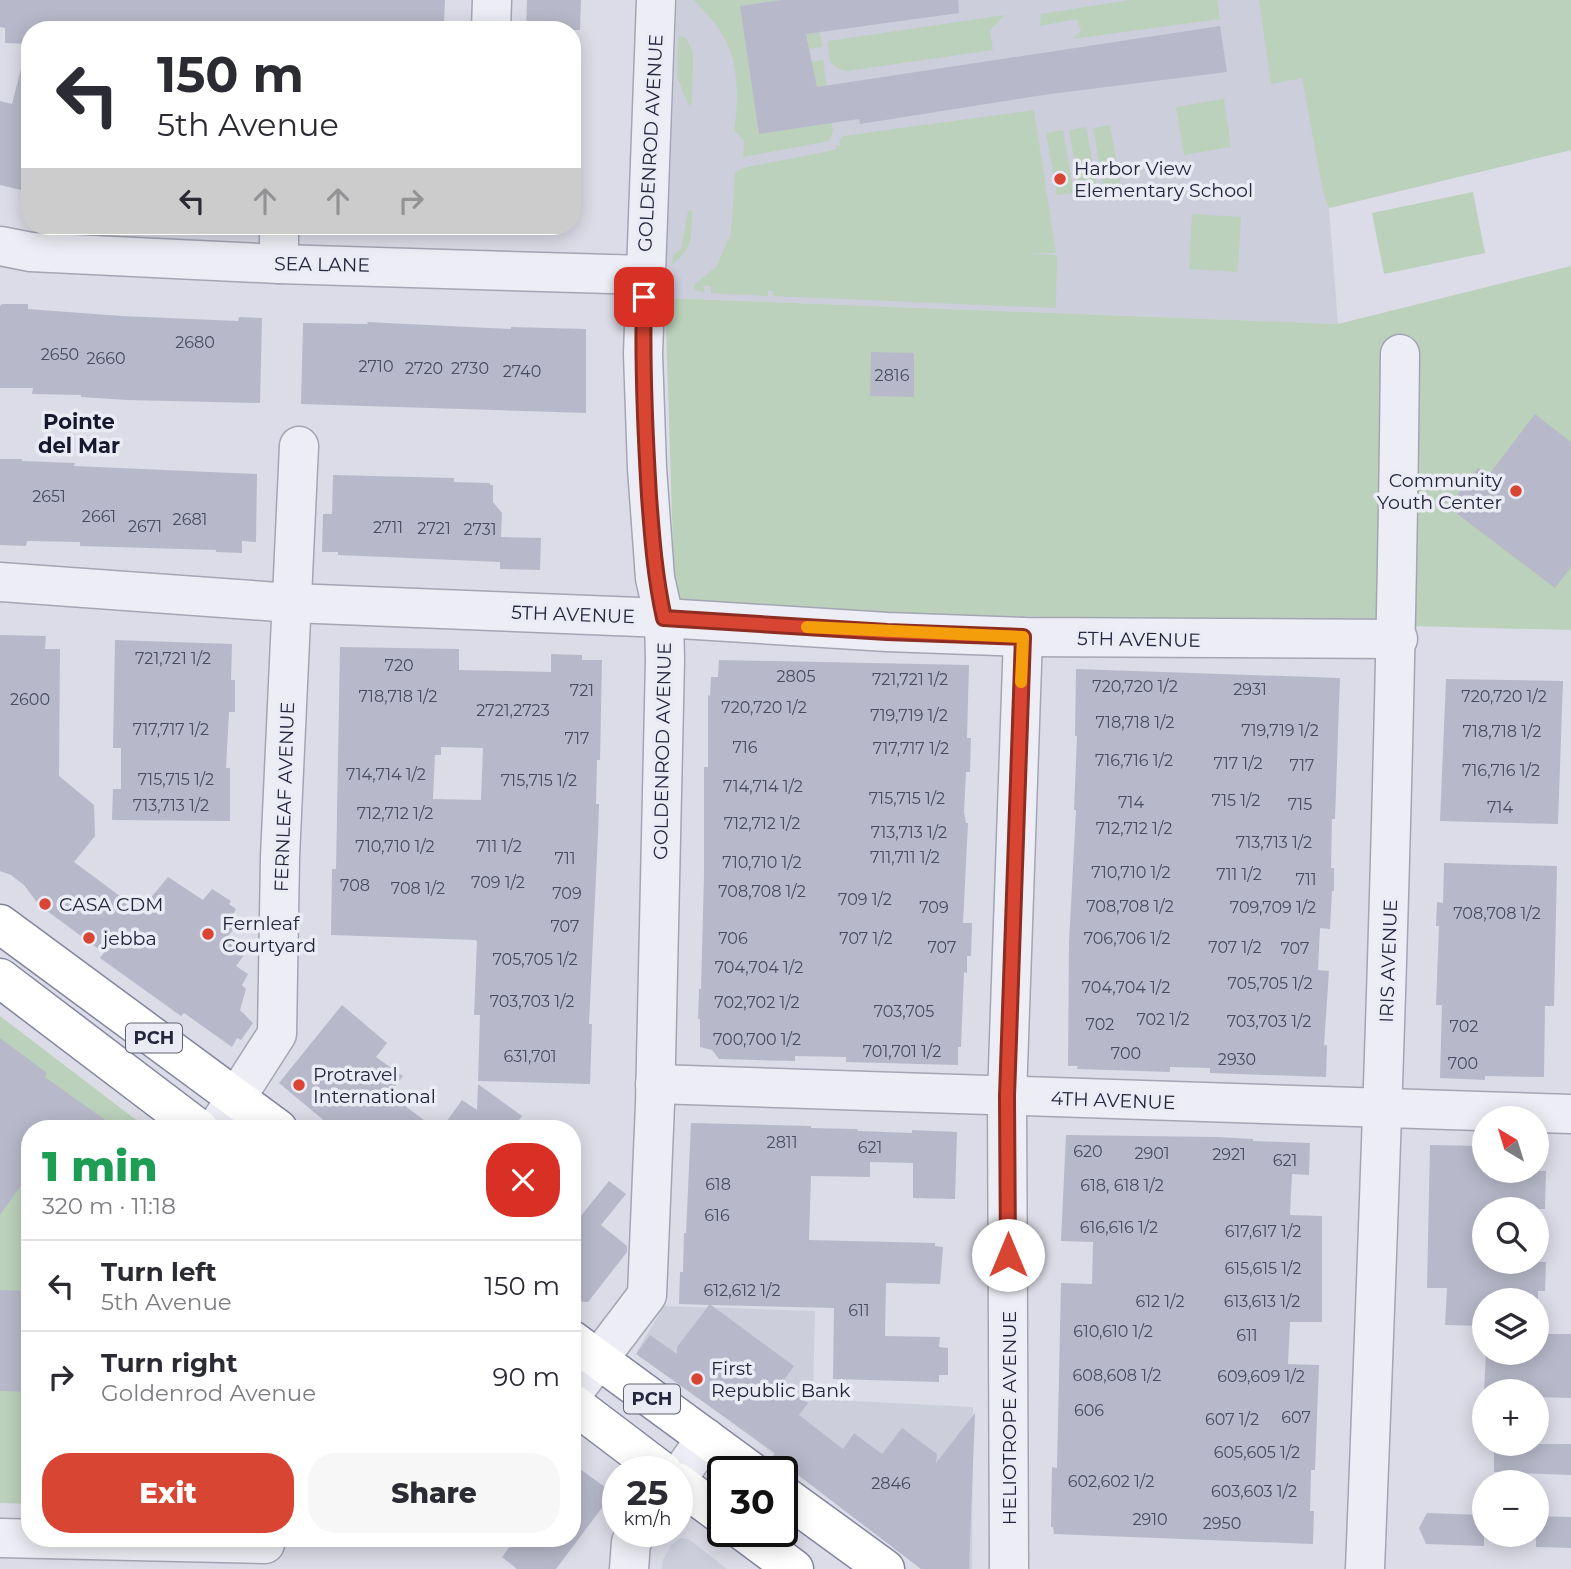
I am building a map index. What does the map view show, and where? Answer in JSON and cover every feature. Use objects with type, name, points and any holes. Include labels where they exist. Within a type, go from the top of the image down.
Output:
[{"type":"highway","name":"PCH","points":[[0,925],[226,1114],[247,1120]]},
{"type":"highway","name":"PCH","points":[[0,978],[187,1120]]},
{"type":"highway","name":"PCH","points":[[586,1350],[730,1456]]},
{"type":"highway","name":"PCH","points":[[581,1410],[642,1456]]},
{"type":"highway","points":[[693,1493],[707,1504]]},
{"type":"highway","points":[[798,1506],[885,1569]]},
{"type":"highway","points":[[764,1547],[794,1569]]},
{"type":"street","points":[[491,21],[492,0]]},
{"type":"street","name":"GOLDENROD AVENUE","points":[[586,1350],[647,1295],[664,702],[664,618],[655,578],[647,468],[643,354],[656,0]]},
{"type":"street","points":[[279,235],[279,264]]},
{"type":"street","name":"SEA LANE","points":[[0,246],[32,252],[279,264],[644,275]]},
{"type":"street","name":"IRIS AVENUE","points":[[1365,1569],[1384,1107],[1398,639],[1400,354]]},
{"type":"street","name":"FERNLEAF AVENUE","points":[[226,1114],[277,1034],[280,857],[299,446]]},
{"type":"street","name":"5TH AVENUE","points":[[0,582],[292,603],[664,618],[887,632],[1023,637],[1398,639]]},
{"type":"street","name":"HELIOTROPE AVENUE","points":[[1010,1569],[1007,1096],[1023,637]]},
{"type":"street","name":"4TH AVENUE","points":[[655,1084],[1571,1114]]},
{"type":"street","points":[[693,1457],[706,1438]]},
{"type":"street","points":[[0,1538],[21,1539]]},
{"type":"street","points":[[199,1547],[265,1550]]},
{"type":"street","points":[[629,1569],[631,1547]]},
{"type":"street","points":[[1010,1569],[1040,1569]]},
{"type":"shaded area","name":"Harbor View Elementary School","points":[[677,0],[1571,0],[1571,150],[1329,208],[1338,324],[665,298]]},
{"type":"shaded area","points":[[664,1306],[815,1311],[813,1399],[973,1407],[972,1569],[926,1569],[798,1472],[798,1456],[776,1456],[637,1351]]},
{"type":"shaded area","points":[[693,1542],[727,1569],[662,1569],[663,1560],[670,1547],[693,1547]]},
{"type":"green space","points":[[694,0],[780,0],[741,6],[759,133],[820,125],[811,62],[823,60],[833,131],[829,141],[743,157],[744,141],[734,130],[737,94],[732,56],[719,29]]},
{"type":"green space","points":[[801,0],[815,0],[822,47],[809,49]]},
{"type":"green space","points":[[1130,0],[1217,0],[1220,19],[1072,39],[1081,31],[1077,19],[1040,26],[1041,14]]},
{"type":"green space","points":[[1259,0],[1571,0],[1571,150],[1329,208],[1323,192],[1302,78],[1271,84]]},
{"type":"green space","points":[[1005,15],[990,30],[993,50],[847,71],[833,65],[829,57],[828,41]]},
{"type":"green space","points":[[678,36],[686,38],[693,52],[692,103],[689,106],[677,77]]},
{"type":"green space","points":[[1224,99],[1231,147],[1184,155],[1176,107]]},
{"type":"green space","points":[[1034,110],[1056,253],[1024,253],[1057,255],[1056,308],[773,296],[773,291],[768,291],[768,296],[711,293],[711,286],[703,286],[705,293],[695,290],[694,285],[717,266],[731,233],[735,173],[742,168],[837,149],[835,145],[841,146],[839,142],[843,136]]},
{"type":"green space","points":[[1110,125],[1121,187],[1104,190],[1093,128]]},
{"type":"green space","points":[[1086,127],[1097,189],[1080,192],[1069,130]]},
{"type":"green space","points":[[1063,130],[1074,193],[1057,195],[1046,133]]},
{"type":"green space","points":[[1473,192],[1485,253],[1384,274],[1372,213]]},
{"type":"green space","points":[[692,210],[688,247],[672,265],[673,255],[681,249],[688,211]]},
{"type":"green space","points":[[1192,214],[1241,217],[1238,272],[1189,269]]},
{"type":"green space","points":[[1571,266],[1571,630],[675,608],[665,298],[1338,324]]},
{"type":"green space","points":[[0,1016],[136,1120],[21,1120],[21,1504],[0,1503]]},
{"type":"building","points":[[0,0],[445,0],[444,21],[21,21],[21,44],[5,43],[5,28],[0,27]]},
{"type":"building","points":[[527,0],[581,0],[580,21],[526,21]]},
{"type":"building","points":[[781,0],[958,0],[959,13],[806,34],[817,87],[1220,26],[1227,72],[1050,94],[860,124],[859,119],[759,134],[740,6]]},
{"type":"building","points":[[21,69],[21,190],[0,185],[0,101],[12,104]]},
{"type":"building","points":[[2,304],[28,304],[28,309],[121,316],[238,321],[239,317],[262,318],[260,403],[127,400],[32,394],[33,388],[0,388]]},
{"type":"building","points":[[367,322],[511,329],[586,329],[586,413],[301,404],[303,323],[368,324]]},
{"type":"building","points":[[871,352],[914,353],[914,397],[870,396]]},
{"type":"building","name":"Community Youth Center","points":[[1535,414],[1571,442],[1571,567],[1555,588],[1448,507],[1478,468],[1488,476]]},
{"type":"building","points":[[0,459],[75,463],[74,466],[257,474],[256,542],[242,541],[242,553],[80,546],[80,542],[27,541],[26,546],[0,545]]},
{"type":"building","points":[[333,475],[454,478],[454,482],[490,483],[493,485],[493,502],[502,513],[501,537],[541,538],[540,570],[500,569],[500,562],[322,552],[323,514],[332,514]]},
{"type":"building","points":[[0,635],[46,636],[45,649],[60,649],[59,776],[94,805],[95,836],[74,862],[136,908],[139,905],[143,907],[168,877],[203,900],[212,889],[231,901],[229,904],[236,909],[232,916],[239,921],[226,939],[244,955],[236,966],[248,974],[242,985],[246,989],[240,1010],[253,1023],[241,1040],[237,1038],[232,1047],[184,1013],[181,1016],[100,958],[104,953],[39,905],[24,885],[0,871]]},
{"type":"building","points":[[115,640],[232,644],[231,680],[235,680],[235,712],[229,712],[226,768],[230,768],[230,821],[112,820],[113,789],[121,789],[121,748],[113,748]]},
{"type":"building","points":[[340,647],[459,649],[459,670],[551,672],[551,654],[582,655],[582,660],[602,660],[600,760],[597,760],[598,834],[589,1024],[592,1024],[590,1084],[478,1081],[480,1015],[474,1015],[477,941],[331,935],[332,869],[336,869]],"holes":[[[441,747],[483,748],[481,800],[433,799],[435,755],[441,755]]]},
{"type":"building","points":[[719,660],[969,665],[967,738],[971,738],[970,772],[966,772],[964,812],[968,823],[963,923],[972,923],[971,956],[967,956],[967,973],[964,972],[958,1065],[846,1062],[846,1057],[795,1056],[795,1061],[719,1059],[712,1050],[700,1047],[698,1019],[704,874],[704,767],[708,767],[708,695],[710,696],[711,677],[718,677]]},
{"type":"building","points":[[1076,669],[1340,678],[1335,819],[1332,819],[1331,868],[1334,868],[1334,891],[1330,929],[1320,928],[1318,970],[1329,971],[1324,1045],[1327,1045],[1326,1077],[1210,1073],[1210,1068],[1170,1067],[1170,1072],[1077,1069],[1078,1066],[1068,1066],[1069,942],[1076,810]]},
{"type":"building","points":[[1446,679],[1563,681],[1558,824],[1440,821]]},
{"type":"building","points":[[1444,863],[1557,866],[1554,1006],[1545,1006],[1544,1077],[1485,1076],[1485,1080],[1440,1078],[1442,1005],[1436,1005],[1439,926],[1436,926],[1437,902],[1443,903]]},
{"type":"building","points":[[342,1005],[387,1043],[376,1057],[403,1076],[389,1094],[424,1120],[323,1120],[279,1083]]},
{"type":"building","points":[[0,1038],[47,1073],[45,1077],[105,1120],[21,1120],[21,1186],[0,1215]]},
{"type":"building","points":[[478,1084],[522,1116],[519,1120],[448,1120],[462,1100],[477,1110]]},
{"type":"building","points":[[691,1123],[811,1126],[912,1133],[912,1130],[957,1132],[955,1199],[913,1198],[913,1163],[870,1162],[870,1177],[811,1176],[809,1240],[935,1243],[935,1246],[943,1247],[940,1284],[886,1283],[885,1336],[940,1337],[939,1347],[948,1348],[948,1375],[939,1375],[939,1382],[833,1379],[834,1308],[711,1305],[794,1366],[781,1384],[808,1403],[799,1415],[843,1449],[854,1433],[882,1454],[902,1428],[937,1454],[936,1463],[975,1413],[969,1569],[921,1569],[798,1475],[798,1456],[773,1456],[775,1453],[636,1354],[650,1335],[677,1354],[677,1347],[709,1305],[679,1304],[680,1272],[683,1272]]},
{"type":"building","points":[[1066,1135],[1217,1137],[1310,1143],[1309,1175],[1292,1174],[1290,1215],[1322,1216],[1322,1322],[1290,1322],[1288,1364],[1319,1365],[1315,1470],[1311,1470],[1310,1511],[1314,1511],[1313,1544],[1054,1534],[1051,1527],[1052,1467],[1057,1468],[1061,1283],[1092,1284],[1093,1242],[1061,1241]]},
{"type":"building","points":[[1430,1145],[1472,1146],[1472,1183],[1546,1183],[1545,1197],[1472,1197],[1472,1274],[1546,1274],[1545,1288],[1472,1288],[1472,1326],[1445,1325],[1447,1288],[1427,1288]]},
{"type":"building","points":[[609,1181],[626,1194],[601,1225],[627,1246],[627,1252],[588,1302],[581,1302],[581,1216]]},
{"type":"building","points":[[0,1290],[21,1291],[21,1392],[0,1391]]},
{"type":"building","points":[[1549,1334],[1571,1334],[1571,1398],[1549,1397],[1549,1379],[1485,1379],[1485,1365],[1549,1365]]},
{"type":"building","points":[[1549,1444],[1571,1444],[1571,1475],[1549,1474],[1549,1470],[1494,1470],[1494,1456],[1549,1456]]},
{"type":"building","points":[[581,1470],[602,1485],[602,1508],[581,1536]]},
{"type":"building","points":[[1427,1513],[1472,1515],[1472,1546],[1426,1544],[1419,1528]]},
{"type":"building","points":[[1549,1516],[1571,1517],[1571,1548],[1536,1547],[1549,1547]]},
{"type":"building","points":[[509,1547],[572,1547],[556,1569],[517,1569],[502,1557]]},
{"type":"slow traffic","points":[[807,627],[1023,637],[1021,682]]},
{"type":"place","name":"Harbor View Elementary School","points":[[1060,179]]},
{"type":"place","name":"Community Youth Center","points":[[1516,491]]},
{"type":"place","name":"CASA CDM","points":[[45,904]]},
{"type":"place","name":"Fernleaf Courtyard","points":[[208,934]]},
{"type":"place","name":"jebba","points":[[89,938]]},
{"type":"place","name":"Protravel International","points":[[299,1085]]},
{"type":"place","name":"First Republic Bank","points":[[697,1379]]},
{"type":"district","name":"Pointe del Mar","points":[[79,434]]},
{"type":"route","points":[[644,297],[647,468],[655,578],[664,618],[887,632],[1023,637],[1007,1096],[1008,1255]]}]
